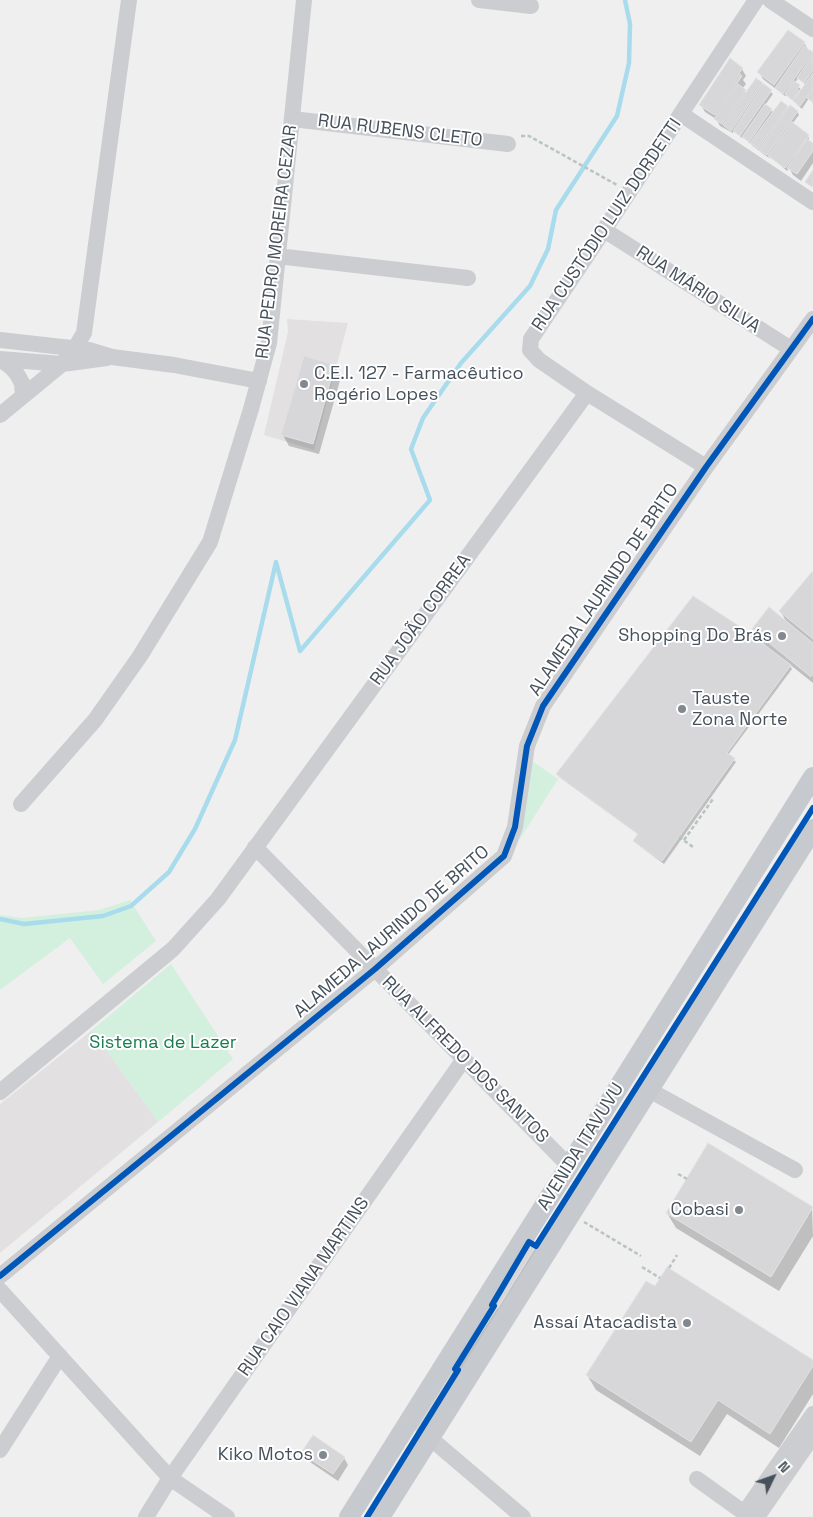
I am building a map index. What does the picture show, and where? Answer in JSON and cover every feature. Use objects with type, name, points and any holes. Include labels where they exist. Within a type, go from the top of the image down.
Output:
[{"type":"main road","name":"AVENIDA ITAVUVU","points":[[349,1517],[813,777]]},
{"type":"main road","name":"AVENIDA ITAVUVU","points":[[380,1517],[813,829]]},
{"type":"street","points":[[0,415],[62,364],[84,333],[126,0]]},
{"type":"street","name":"RUA PEDRO MOREIRA CEZAR","points":[[21,804],[95,720],[140,656],[210,542],[269,343],[304,0]]},
{"type":"street","points":[[479,0],[531,6]]},
{"type":"street","name":"RUA CUSTÓDIO LUIZ DORDETTI","points":[[706,467],[539,360],[530,350],[531,339],[756,0]]},
{"type":"street","points":[[770,0],[813,29]]},
{"type":"street","points":[[681,114],[813,202]]},
{"type":"street","name":"RUA RUBENS CLETO","points":[[292,118],[508,144]]},
{"type":"street","name":"RUA MÁRIO SILVA","points":[[604,230],[791,349]]},
{"type":"street","points":[[278,256],[468,278]]},
{"type":"street","name":"ALAMEDA LAURINDO DE BRITO","points":[[0,1276],[375,969],[504,856],[515,827],[527,746],[543,706],[706,467],[813,319]]},
{"type":"street","points":[[0,340],[88,350],[112,357],[174,365],[259,381]]},
{"type":"street","points":[[0,359],[62,364],[112,357]]},
{"type":"street","points":[[0,359],[11,366],[17,374],[22,383],[23,396]]},
{"type":"street","name":"RUA JOÃO CORREA","points":[[0,1092],[173,949],[218,899],[587,392]]},
{"type":"street","name":"RUA ALFREDO DOS SANTOS","points":[[255,847],[569,1166]]},
{"type":"street","name":"RUA CAIO VIANA MARTINS","points":[[146,1517],[170,1478],[464,1059]]},
{"type":"street","points":[[649,1090],[795,1170]]},
{"type":"street","points":[[0,1290],[170,1478],[227,1517]]},
{"type":"street","points":[[0,1450],[60,1356]]},
{"type":"street","points":[[751,1516],[813,1414]]},
{"type":"street","points":[[751,1516],[813,1436]]},
{"type":"street","points":[[430,1438],[522,1517]]},
{"type":"street","points":[[697,1480],[751,1516]]},
{"type":"path","points":[[508,144],[519,136],[529,136],[629,192]]},
{"type":"path","points":[[684,840],[713,799]]},
{"type":"path","points":[[679,837],[693,847]]},
{"type":"path","points":[[678,1174],[687,1179]]},
{"type":"path","points":[[571,1213],[641,1256]]},
{"type":"path","points":[[669,1268],[677,1255]]},
{"type":"path","points":[[642,1267],[660,1278]]},
{"type":"shaded area","name":"C.E.I. 127 - Farmacêutico Rogério Lopes","points":[[287,319],[348,323],[314,450],[264,435],[288,332]]},
{"type":"shaded area","points":[[92,1030],[158,1122],[0,1253],[0,1104]]},
{"type":"green space","points":[[532,761],[558,779],[520,839],[517,840]]},
{"type":"green space","name":"Sistema de Lazer","points":[[130,900],[156,941],[103,984],[70,938],[0,990],[0,915],[22,918],[99,910]]},
{"type":"green space","name":"Sistema de Lazer","points":[[171,964],[233,1059],[158,1122],[92,1030]]},
{"type":"building","points":[[788,30],[805,42],[774,85],[757,72]]},
{"type":"building","points":[[804,46],[813,53],[783,94],[775,88]]},
{"type":"building","points":[[813,55],[813,70],[804,83],[797,78]]},
{"type":"building","points":[[730,58],[743,68],[739,73],[742,76],[715,115],[699,105]]},
{"type":"building","points":[[813,73],[813,88],[800,106],[793,101]]},
{"type":"building","points":[[756,78],[763,83],[731,131],[723,125]]},
{"type":"building","points":[[794,81],[800,85],[797,89],[800,91],[792,100],[785,94]]},
{"type":"building","points":[[738,84],[746,90],[722,124],[714,119]]},
{"type":"building","points":[[764,84],[772,90],[740,136],[733,131]]},
{"type":"building","points":[[813,90],[813,102],[807,98]]},
{"type":"building","points":[[781,101],[788,106],[758,149],[750,143]]},
{"type":"building","points":[[765,104],[772,109],[749,142],[742,137]]},
{"type":"building","points":[[790,105],[798,111],[767,155],[759,150]]},
{"type":"building","points":[[792,122],[809,135],[785,168],[768,156]]},
{"type":"building","points":[[807,139],[813,143],[813,151],[797,174],[787,168]]},
{"type":"building","points":[[813,170],[813,186],[812,187],[805,182]]},
{"type":"building","points":[[304,356],[335,365],[313,444],[281,435]]},
{"type":"building","points":[[813,573],[813,639],[779,611]]},
{"type":"building","name":"Tauste Zona Norte","points":[[693,596],[742,628],[791,665],[727,753],[735,758],[662,861],[633,841],[638,834],[556,774]]},
{"type":"building","name":"Shopping Do Brás","points":[[769,607],[813,643],[813,674],[811,677],[752,629]]},
{"type":"building","name":"Cobasi","points":[[708,1143],[813,1207],[771,1277],[666,1213]]},
{"type":"building","points":[[529,1242],[536,1246],[498,1308],[491,1304]]},
{"type":"building","name":"Assaí Atacadista","points":[[667,1267],[813,1360],[813,1366],[770,1434],[718,1400],[691,1442],[586,1375],[646,1281],[655,1286]]},
{"type":"building","points":[[492,1305],[497,1308],[457,1370],[452,1367]]},
{"type":"building","points":[[451,1366],[458,1370],[420,1433],[412,1428]]},
{"type":"building","name":"Kiko Motos","points":[[313,1435],[345,1457],[333,1474],[301,1453]]},
{"type":"waterway","points":[[0,919],[24,924],[103,916],[131,906],[169,872],[195,829],[235,740],[276,562],[300,651],[430,500],[411,449],[423,418],[461,363],[530,286],[548,249],[556,210],[617,116],[629,63],[630,24],[625,0]]},
{"type":"cycle path","points":[[0,1276],[375,969],[504,856],[515,827],[527,746],[543,706],[706,467],[813,319]]},
{"type":"cycle path","points":[[492,1305],[529,1242],[536,1246],[813,808]]},
{"type":"cycle path","points":[[367,1517],[458,1370],[455,1369],[494,1306]]},
{"type":"place","name":"C.E.I. 127 - Farmacêutico Rogério Lopes","points":[[304,384]]},
{"type":"place","name":"Shopping Do Brás","points":[[782,636]]},
{"type":"place","name":"Tauste Zona Norte","points":[[682,709]]},
{"type":"place","name":"Cobasi","points":[[739,1210]]},
{"type":"place","name":"Assaí Atacadista","points":[[687,1323]]},
{"type":"place","name":"Kiko Motos","points":[[323,1455]]}]
